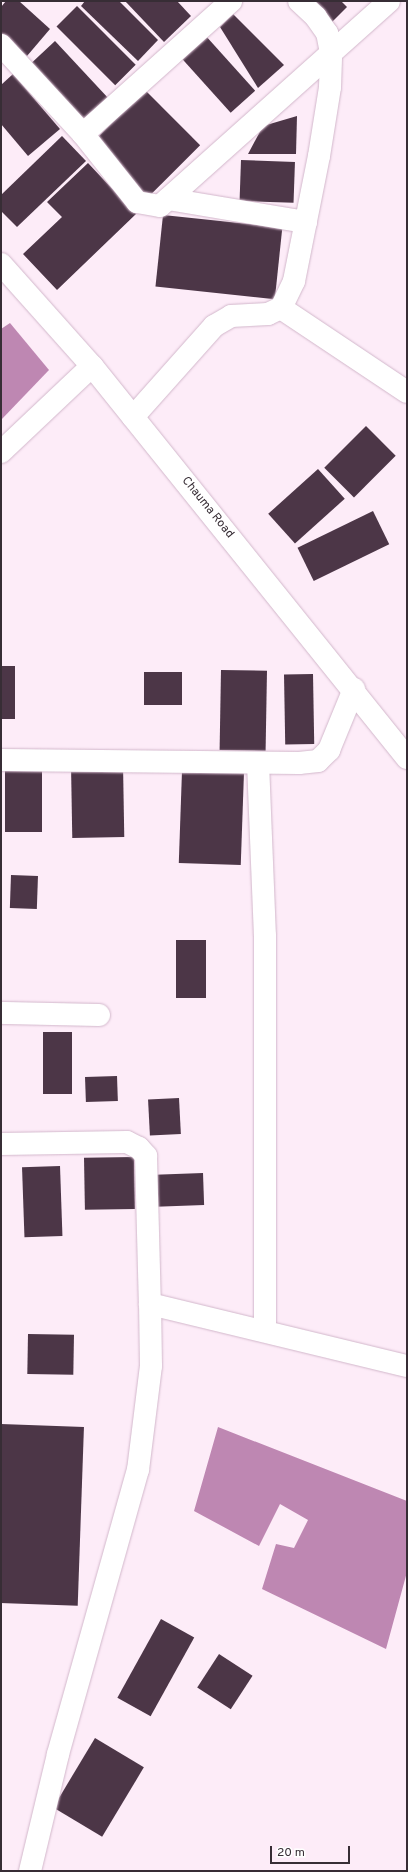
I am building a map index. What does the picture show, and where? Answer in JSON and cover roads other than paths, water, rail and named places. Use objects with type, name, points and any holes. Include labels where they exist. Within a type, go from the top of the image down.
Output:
[{"type":"street","points":[[83,134],[231,1]]},
{"type":"street","points":[[133,417],[214,326],[231,316],[268,314],[281,308],[294,282],[320,156],[330,87],[331,53],[327,33],[316,17],[299,1]]},
{"type":"street","points":[[1,45],[83,134],[137,202],[160,206],[389,1]]},
{"type":"street","points":[[168,199],[306,222]]},
{"type":"street","name":"Chauma Road","points":[[1,264],[92,366],[354,689],[407,758]]},
{"type":"street","points":[[281,308],[407,392]]},
{"type":"street","points":[[1,452],[92,366]]},
{"type":"street","points":[[1,760],[258,763],[318,761],[329,750],[354,689]]},
{"type":"street","points":[[258,763],[265,936],[265,1330]]},
{"type":"street","points":[[1,1013],[99,1015]]},
{"type":"street","points":[[1,1144],[127,1142],[139,1148],[146,1156],[152,1366],[138,1470],[58,1754],[30,1871]]},
{"type":"street","points":[[150,1304],[265,1330],[407,1366]]}]
